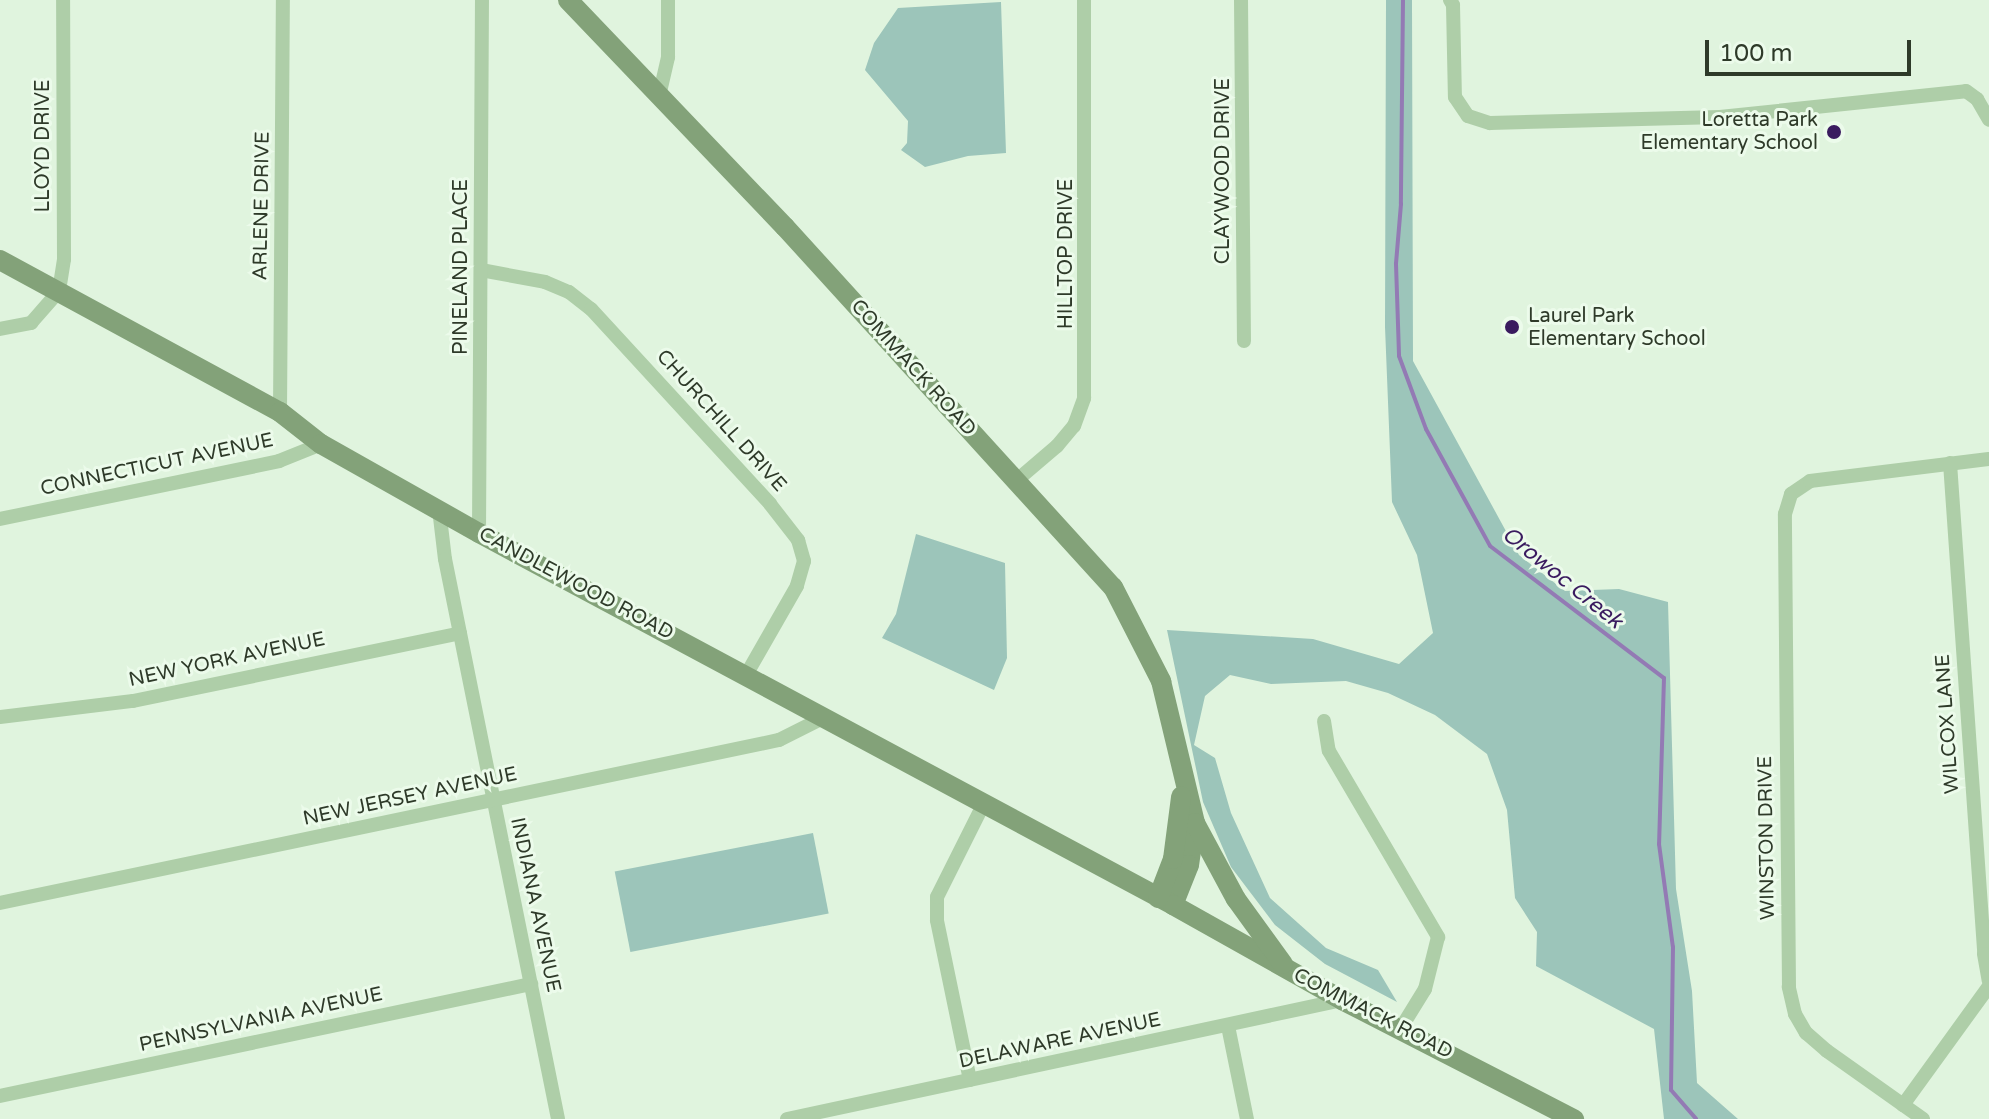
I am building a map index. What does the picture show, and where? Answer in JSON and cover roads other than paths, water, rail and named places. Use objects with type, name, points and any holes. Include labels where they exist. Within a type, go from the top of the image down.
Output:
[{"type":"street","name":"LLOYD DRIVE","points":[[59,291],[64,259],[63,0]]},
{"type":"street","name":"ARLENE DRIVE","points":[[280,412],[283,0]]},
{"type":"street","name":"PINELAND PLACE","points":[[479,533],[482,0]]},
{"type":"street","name":"COMMACK ROAD","points":[[568,0],[660,92],[1113,587],[1161,681],[1182,781],[1195,823],[1189,865],[1165,901]]},
{"type":"street","points":[[660,92],[668,57],[668,0]]},
{"type":"street","name":"HILLTOP DRIVE","points":[[1016,481],[1057,446],[1074,426],[1084,398],[1084,0]]},
{"type":"street","name":"CLAYWOOD DRIVE","points":[[1241,0],[1244,341]]},
{"type":"street","points":[[1450,0],[1453,5],[1455,97],[1468,116],[1490,123],[1762,112],[1966,91],[1977,99],[1989,120]]},
{"type":"street","name":"CANDLEWOOD ROAD","points":[[0,260],[280,412],[321,444],[479,533],[1165,901]]},
{"type":"street","name":"CHURCHILL DRIVE","points":[[481,270],[545,282],[569,292],[591,309],[770,504],[798,540],[804,561],[797,586],[746,675]]},
{"type":"street","points":[[0,329],[31,323],[59,291]]},
{"type":"street","name":"CONNECTICUT AVENUE","points":[[0,519],[279,461],[321,444]]},
{"type":"street","points":[[1950,463],[1989,459]]},
{"type":"street","name":"WINSTON DRIVE","points":[[1923,1119],[1806,1033],[1795,1014],[1789,987],[1785,514],[1791,494],[1810,481],[1830,476],[1950,463]]},
{"type":"street","name":"WILCOX LANE","points":[[1950,463],[1989,983]]},
{"type":"street","name":"INDIANA AVENUE","points":[[439,509],[445,559],[558,1119]]},
{"type":"street","name":"NEW YORK AVENUE","points":[[0,717],[133,701],[460,633]]},
{"type":"street","name":"NEW JERSEY AVENUE","points":[[0,903],[779,740],[823,718]]},
{"type":"street","points":[[1324,721],[1326,742],[1333,759],[1438,937],[1425,989],[1401,1028]]},
{"type":"street","name":"COMMACK ROAD","points":[[1165,901],[1181,818],[1182,781]]},
{"type":"street","points":[[970,1080],[937,920],[937,897],[983,805]]},
{"type":"street","points":[[1195,823],[1236,899],[1285,968]]},
{"type":"street","name":"COMMACK ROAD","points":[[1165,901],[1342,1000],[1574,1119]]},
{"type":"street","points":[[1903,1105],[1989,983]]},
{"type":"street","name":"PENNSYLVANIA AVENUE","points":[[0,1096],[531,984]]},
{"type":"street","name":"DELAWARE AVENUE","points":[[787,1119],[1342,1000]]},
{"type":"street","points":[[1228,1026],[1247,1119]]},
{"type":"waterway","name":"Orowoc Creek","points":[[1403,0],[1401,204],[1396,264],[1399,356],[1426,429],[1490,546],[1664,678],[1659,844],[1673,947],[1671,1090],[1696,1119]]},
{"type":"place","name":"Loretta Park Elementary School","points":[[1834,132]]},
{"type":"place","name":"Laurel Park Elementary School","points":[[1512,327]]}]
